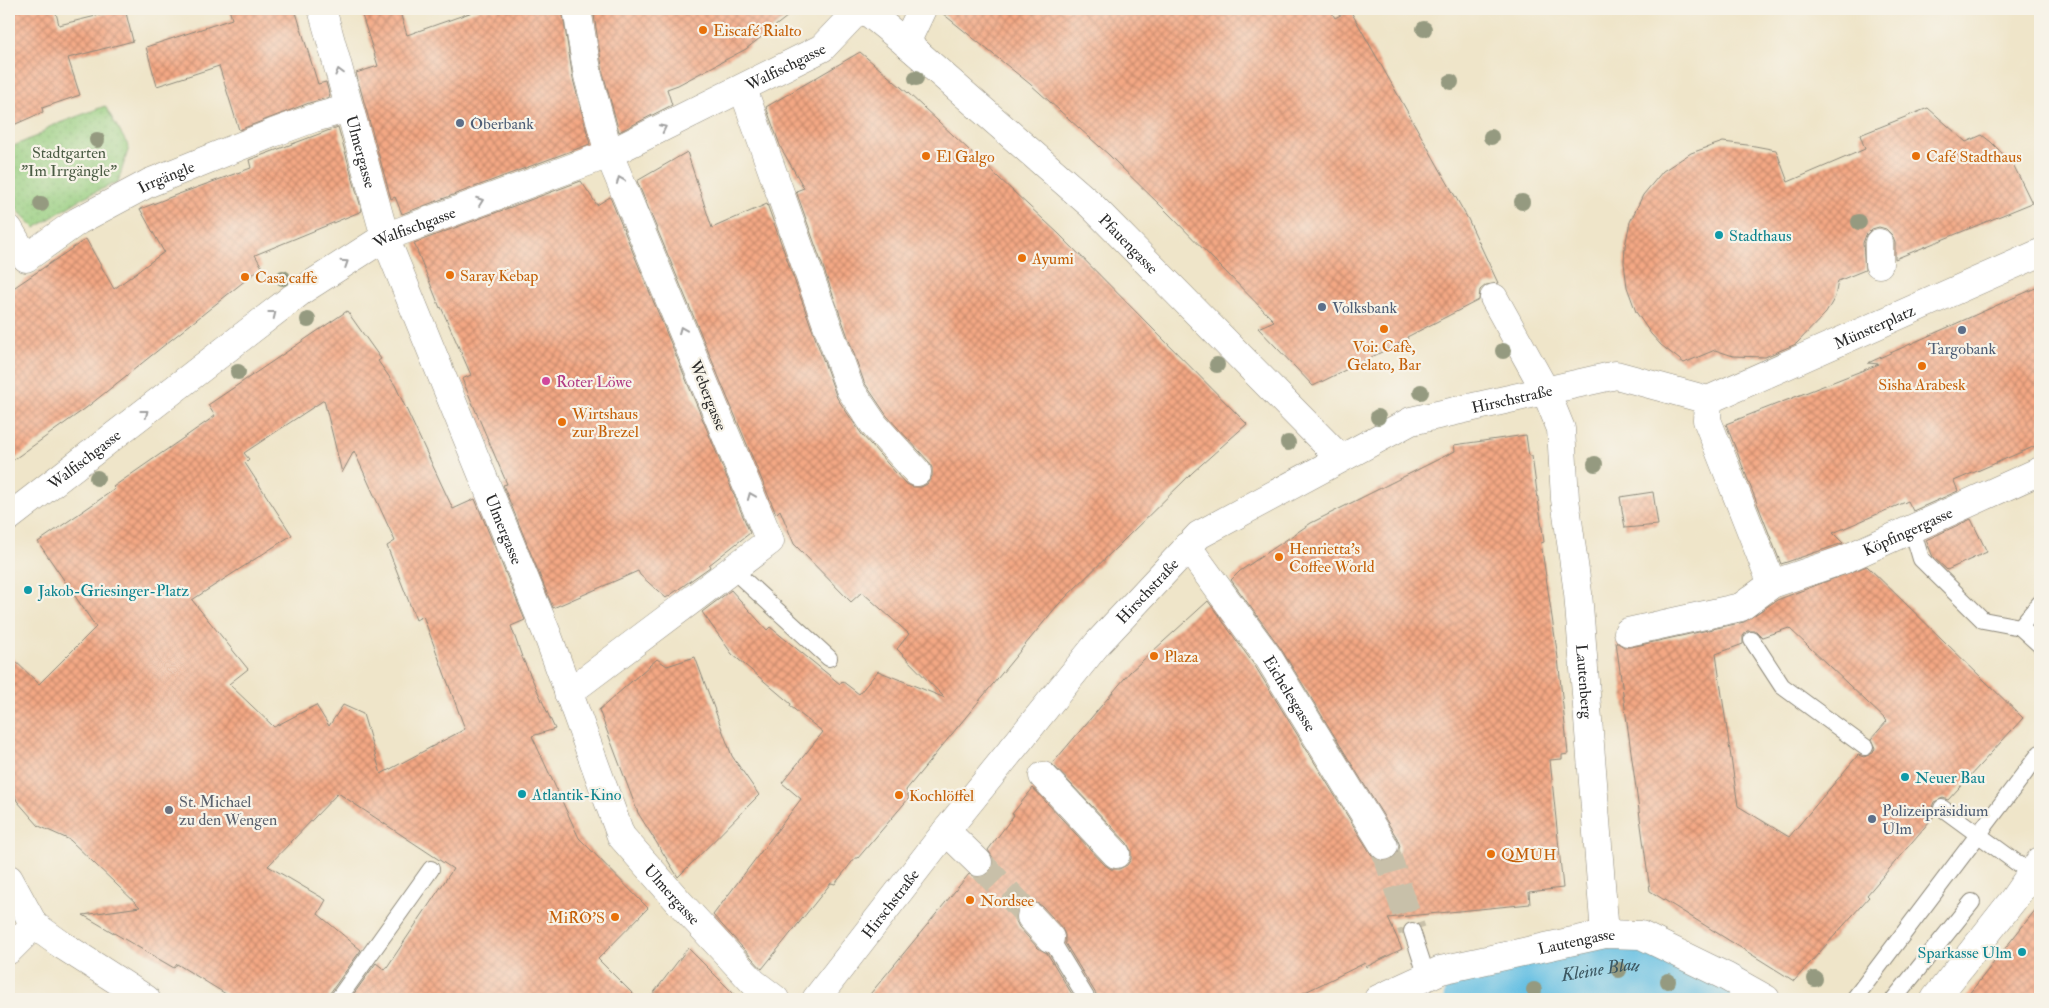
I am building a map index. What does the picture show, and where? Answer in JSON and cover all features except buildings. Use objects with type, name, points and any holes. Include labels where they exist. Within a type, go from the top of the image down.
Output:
[{"type":"street","name":"Ulmergasse","points":[[322,9],[385,237],[548,636],[621,836],[678,902],[754,983],[775,999]]},
{"type":"street","name":"Webergasse","points":[[568,693],[770,541],[609,154],[588,76],[577,9]]},
{"type":"street","name":"Walfischgasse","points":[[9,517],[304,290],[385,237],[609,154],[743,89],[822,48],[859,9]]},
{"type":"street","name":"Pfauengasse","points":[[864,9],[912,48],[1090,204],[1340,458]]},
{"type":"street","points":[[912,48],[922,9]]},
{"type":"street","points":[[743,89],[848,383],[875,426],[917,472]]},
{"type":"street","name":"Irrgängle","points":[[9,229],[26,258],[78,221],[149,183],[314,118],[349,108]]},
{"type":"street","name":"Münsterplatz","points":[[1708,400],[2040,253]]},
{"type":"street","points":[[1494,298],[1546,392]]},
{"type":"street","name":"Hirschstraße","points":[[816,999],[946,831],[1098,643],[1187,546],[1200,535],[1340,458],[1412,421],[1616,375],[1708,400]]},
{"type":"street","name":"Lautenberg","points":[[1546,392],[1562,429],[1565,499],[1579,602],[1606,934]]},
{"type":"street","points":[[1628,632],[1741,609],[1772,584],[1708,420],[1708,400]]},
{"type":"street","name":"Köpfingergasse","points":[[1772,584],[1843,560],[2040,471]]},
{"type":"street","name":"Eichelesgasse","points":[[1187,546],[1268,657],[1384,846]]},
{"type":"street","points":[[1043,776],[1116,854]]},
{"type":"street","points":[[946,831],[978,862]]},
{"type":"street","points":[[1934,999],[2036,867]]},
{"type":"street","points":[[9,879],[34,925],[146,999]]},
{"type":"street","points":[[1031,917],[1050,938]]},
{"type":"street","points":[[9,950],[34,925]]},
{"type":"street","name":"Lautengasse","points":[[1378,999],[1441,970],[1606,934],[1641,935],[1725,976],[1766,999]]},
{"type":"lane","points":[[1912,529],[1921,559],[1982,620],[2020,627],[2040,645]]},
{"type":"lane","points":[[732,569],[829,658]]},
{"type":"lane","points":[[2020,627],[2040,603]]},
{"type":"lane","points":[[1752,640],[1782,686],[1865,747]]},
{"type":"lane","points":[[1854,999],[1916,915],[1980,836],[2040,753]]},
{"type":"lane","points":[[1942,808],[1980,836],[2036,867]]},
{"type":"lane","points":[[338,999],[431,869]]},
{"type":"lane","points":[[1894,999],[1972,902]]},
{"type":"lane","points":[[1412,932],[1427,977]]},
{"type":"lane","points":[[1050,938],[1087,999]]},
{"type":"green space","name":"Stadtgarten \"Im Irrgängle\"","points":[[105,106],[129,147],[118,182],[84,197],[35,228],[12,205],[9,193],[9,148],[39,135],[49,127]]},
{"type":"green space","points":[[1591,979],[1643,980],[1688,999],[1509,999],[1525,990]]},
{"type":"waterway","name":"Kleine Blau","points":[[1479,999],[1520,982],[1630,964],[1649,968],[1720,999]]},
{"type":"tunnel","points":[[1384,846],[1412,931]]},
{"type":"tunnel","points":[[978,862],[1031,917]]},
{"type":"place","name":"Eiscafé Rialto","points":[[703,30]]},
{"type":"place","name":"Oberbank","points":[[460,123]]},
{"type":"place","name":"El Galgo","points":[[926,156]]},
{"type":"place","name":"Café Stadthaus","points":[[1916,156]]},
{"type":"place","name":"Stadthaus","points":[[1719,235]]},
{"type":"place","name":"Ayumi","points":[[1022,258]]},
{"type":"place","name":"Saray Kebap","points":[[450,275]]},
{"type":"place","name":"Casa caffe","points":[[245,277]]},
{"type":"place","name":"Volksbank","points":[[1322,307]]},
{"type":"place","name":"Voi: Cafè, Gelato, Bar","points":[[1384,329]]},
{"type":"place","name":"Targobank","points":[[1962,330]]},
{"type":"place","name":"Sisha Arabesk","points":[[1922,366]]},
{"type":"place","name":"Roter Löwe","points":[[546,381]]},
{"type":"place","name":"Wirtshaus zur Brezel","points":[[562,422]]},
{"type":"place","name":"Henrietta's Coffee World","points":[[1279,557]]},
{"type":"place","name":"Jakob-Griesinger-Platz","points":[[28,590]]},
{"type":"place","name":"Plaza","points":[[1154,656]]},
{"type":"place","name":"Neuer Bau","points":[[1905,777]]},
{"type":"place","name":"Atlantik-Kino","points":[[522,794]]},
{"type":"place","name":"Kochlöffel","points":[[899,795]]},
{"type":"place","name":"St. Michael zu den Wengen","points":[[169,810]]},
{"type":"place","name":"Polizeipräsidium Ulm","points":[[1872,819]]},
{"type":"place","name":"QMUH","points":[[1491,854]]},
{"type":"place","name":"Nordsee","points":[[970,900]]},
{"type":"place","name":"MiRO'S","points":[[615,917]]},
{"type":"place","name":"Sparkasse Ulm","points":[[2022,952]]}]
